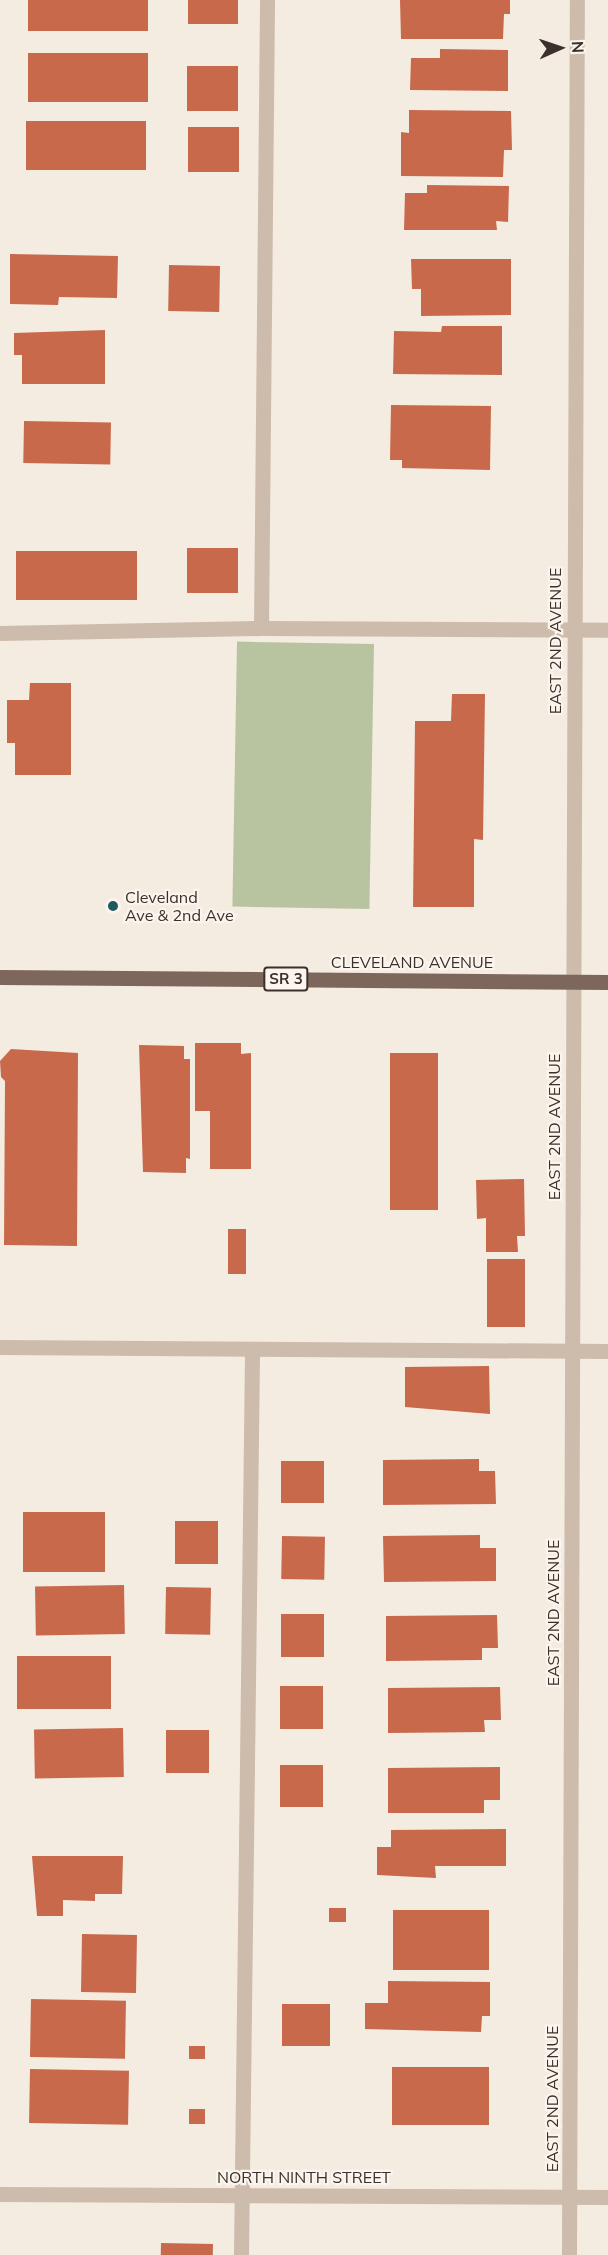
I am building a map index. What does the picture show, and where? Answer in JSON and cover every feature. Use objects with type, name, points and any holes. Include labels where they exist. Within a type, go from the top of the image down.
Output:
[{"type":"main road","name":"CLEVELAND AVENUE","points":[[0,977],[608,982]]},
{"type":"street","points":[[261,628],[267,0]]},
{"type":"street","name":"EAST 2ND AVENUE","points":[[569,2255],[577,0]]},
{"type":"street","points":[[0,633],[261,628],[608,630]]},
{"type":"street","points":[[0,1347],[608,1351]]},
{"type":"street","points":[[241,2255],[252,1349]]},
{"type":"street","name":"NORTH NINTH STREET","points":[[0,2194],[608,2197]]},
{"type":"green space","points":[[237,642],[374,644],[369,909],[232,907]]},
{"type":"building","points":[[28,0],[148,0],[148,31],[28,31]]},
{"type":"building","points":[[188,0],[238,0],[238,24],[188,24]]},
{"type":"building","points":[[400,0],[510,0],[510,14],[504,14],[503,39],[401,39]]},
{"type":"building","points":[[440,49],[508,50],[508,91],[410,90],[411,58],[440,58]]},
{"type":"building","points":[[28,53],[148,53],[148,102],[28,102]]},
{"type":"building","points":[[187,66],[238,66],[238,111],[187,111]]},
{"type":"building","points":[[409,110],[511,111],[512,150],[504,150],[503,177],[401,176],[401,132],[409,133]]},
{"type":"building","points":[[26,121],[146,121],[146,170],[26,170]]},
{"type":"building","points":[[188,127],[239,127],[239,172],[188,172]]},
{"type":"building","points":[[427,185],[509,186],[508,222],[496,221],[497,230],[404,230],[405,193],[427,193]]},
{"type":"building","points":[[10,254],[118,256],[117,298],[59,297],[58,305],[10,304]]},
{"type":"building","points":[[411,259],[511,259],[511,315],[421,316],[421,289],[412,289]]},
{"type":"building","points":[[169,265],[220,266],[219,312],[168,311]]},
{"type":"building","points":[[442,326],[502,326],[502,375],[393,374],[394,331],[441,332]]},
{"type":"building","points":[[105,330],[105,384],[22,384],[22,355],[14,355],[14,333]]},
{"type":"building","points":[[391,405],[491,406],[490,470],[402,468],[402,460],[390,460]]},
{"type":"building","points":[[24,421],[111,423],[110,465],[23,463]]},
{"type":"building","points":[[187,548],[238,548],[238,593],[187,593]]},
{"type":"building","points":[[16,551],[137,551],[137,600],[16,600]]},
{"type":"building","points":[[30,683],[71,683],[71,775],[15,775],[15,743],[7,743],[7,700],[29,700]]},
{"type":"building","points":[[452,694],[485,694],[483,840],[474,839],[474,907],[413,907],[415,721],[451,721]]},
{"type":"building","points":[[195,1043],[241,1043],[241,1054],[251,1053],[251,1169],[210,1169],[210,1111],[195,1111]]},
{"type":"building","points":[[139,1045],[184,1046],[184,1059],[190,1059],[190,1159],[186,1158],[186,1173],[143,1172]]},
{"type":"building","points":[[11,1049],[78,1053],[77,1246],[4,1245],[5,1081],[1,1077],[0,1061]]},
{"type":"building","points":[[390,1053],[438,1053],[438,1210],[390,1210]]},
{"type":"building","points":[[524,1179],[525,1236],[517,1236],[518,1252],[486,1252],[486,1218],[477,1219],[476,1180]]},
{"type":"building","points":[[228,1229],[246,1229],[246,1274],[228,1274]]},
{"type":"building","points":[[487,1259],[525,1259],[525,1327],[487,1327]]},
{"type":"building","points":[[489,1366],[490,1414],[405,1407],[405,1367]]},
{"type":"building","points":[[479,1459],[479,1471],[495,1471],[496,1504],[383,1505],[383,1460]]},
{"type":"building","points":[[281,1461],[324,1461],[324,1503],[281,1503]]},
{"type":"building","points":[[23,1512],[105,1512],[105,1572],[23,1572]]},
{"type":"building","points":[[175,1521],[218,1521],[218,1564],[175,1564]]},
{"type":"building","points":[[480,1535],[480,1548],[496,1548],[496,1581],[384,1582],[383,1536]]},
{"type":"building","points":[[282,1536],[325,1537],[324,1580],[281,1579]]},
{"type":"building","points":[[124,1585],[125,1634],[36,1636],[35,1587]]},
{"type":"building","points":[[166,1587],[211,1588],[210,1635],[165,1634]]},
{"type":"building","points":[[281,1614],[324,1614],[324,1657],[281,1657]]},
{"type":"building","points":[[497,1615],[498,1648],[482,1648],[482,1660],[386,1661],[386,1616]]},
{"type":"building","points":[[17,1656],[111,1656],[111,1709],[17,1709]]},
{"type":"building","points":[[280,1686],[323,1686],[323,1729],[280,1729]]},
{"type":"building","points":[[500,1687],[501,1720],[484,1720],[485,1732],[388,1733],[388,1688]]},
{"type":"building","points":[[123,1728],[124,1777],[35,1779],[34,1730]]},
{"type":"building","points":[[166,1730],[209,1730],[209,1773],[166,1773]]},
{"type":"building","points":[[280,1765],[323,1765],[323,1807],[280,1807]]},
{"type":"building","points":[[500,1767],[500,1800],[484,1800],[484,1813],[388,1813],[388,1768]]},
{"type":"building","points":[[506,1829],[506,1866],[435,1866],[436,1878],[377,1875],[377,1847],[391,1847],[391,1830]]},
{"type":"building","points":[[32,1856],[123,1856],[122,1894],[95,1894],[95,1901],[63,1900],[63,1916],[37,1916]]},
{"type":"building","points":[[329,1908],[346,1908],[346,1922],[329,1922]]},
{"type":"building","points":[[393,1910],[489,1910],[489,1970],[393,1970]]},
{"type":"building","points":[[82,1934],[137,1935],[136,1993],[81,1992]]},
{"type":"building","points":[[388,1981],[490,1982],[490,2016],[482,2016],[481,2032],[365,2029],[365,2003],[388,2003]]},
{"type":"building","points":[[31,1999],[126,2001],[125,2059],[30,2057]]},
{"type":"building","points":[[282,2004],[330,2004],[330,2046],[282,2046]]},
{"type":"building","points":[[189,2046],[205,2046],[205,2059],[189,2059]]},
{"type":"building","points":[[392,2067],[489,2067],[489,2125],[392,2125]]},
{"type":"building","points":[[30,2069],[129,2071],[128,2125],[29,2123]]},
{"type":"building","points":[[189,2109],[205,2109],[205,2124],[189,2124]]},
{"type":"building","points":[[161,2243],[213,2244],[213,2255],[161,2255]]},
{"type":"place","name":"Cleveland Ave & 2nd Ave","points":[[113,906]]}]
